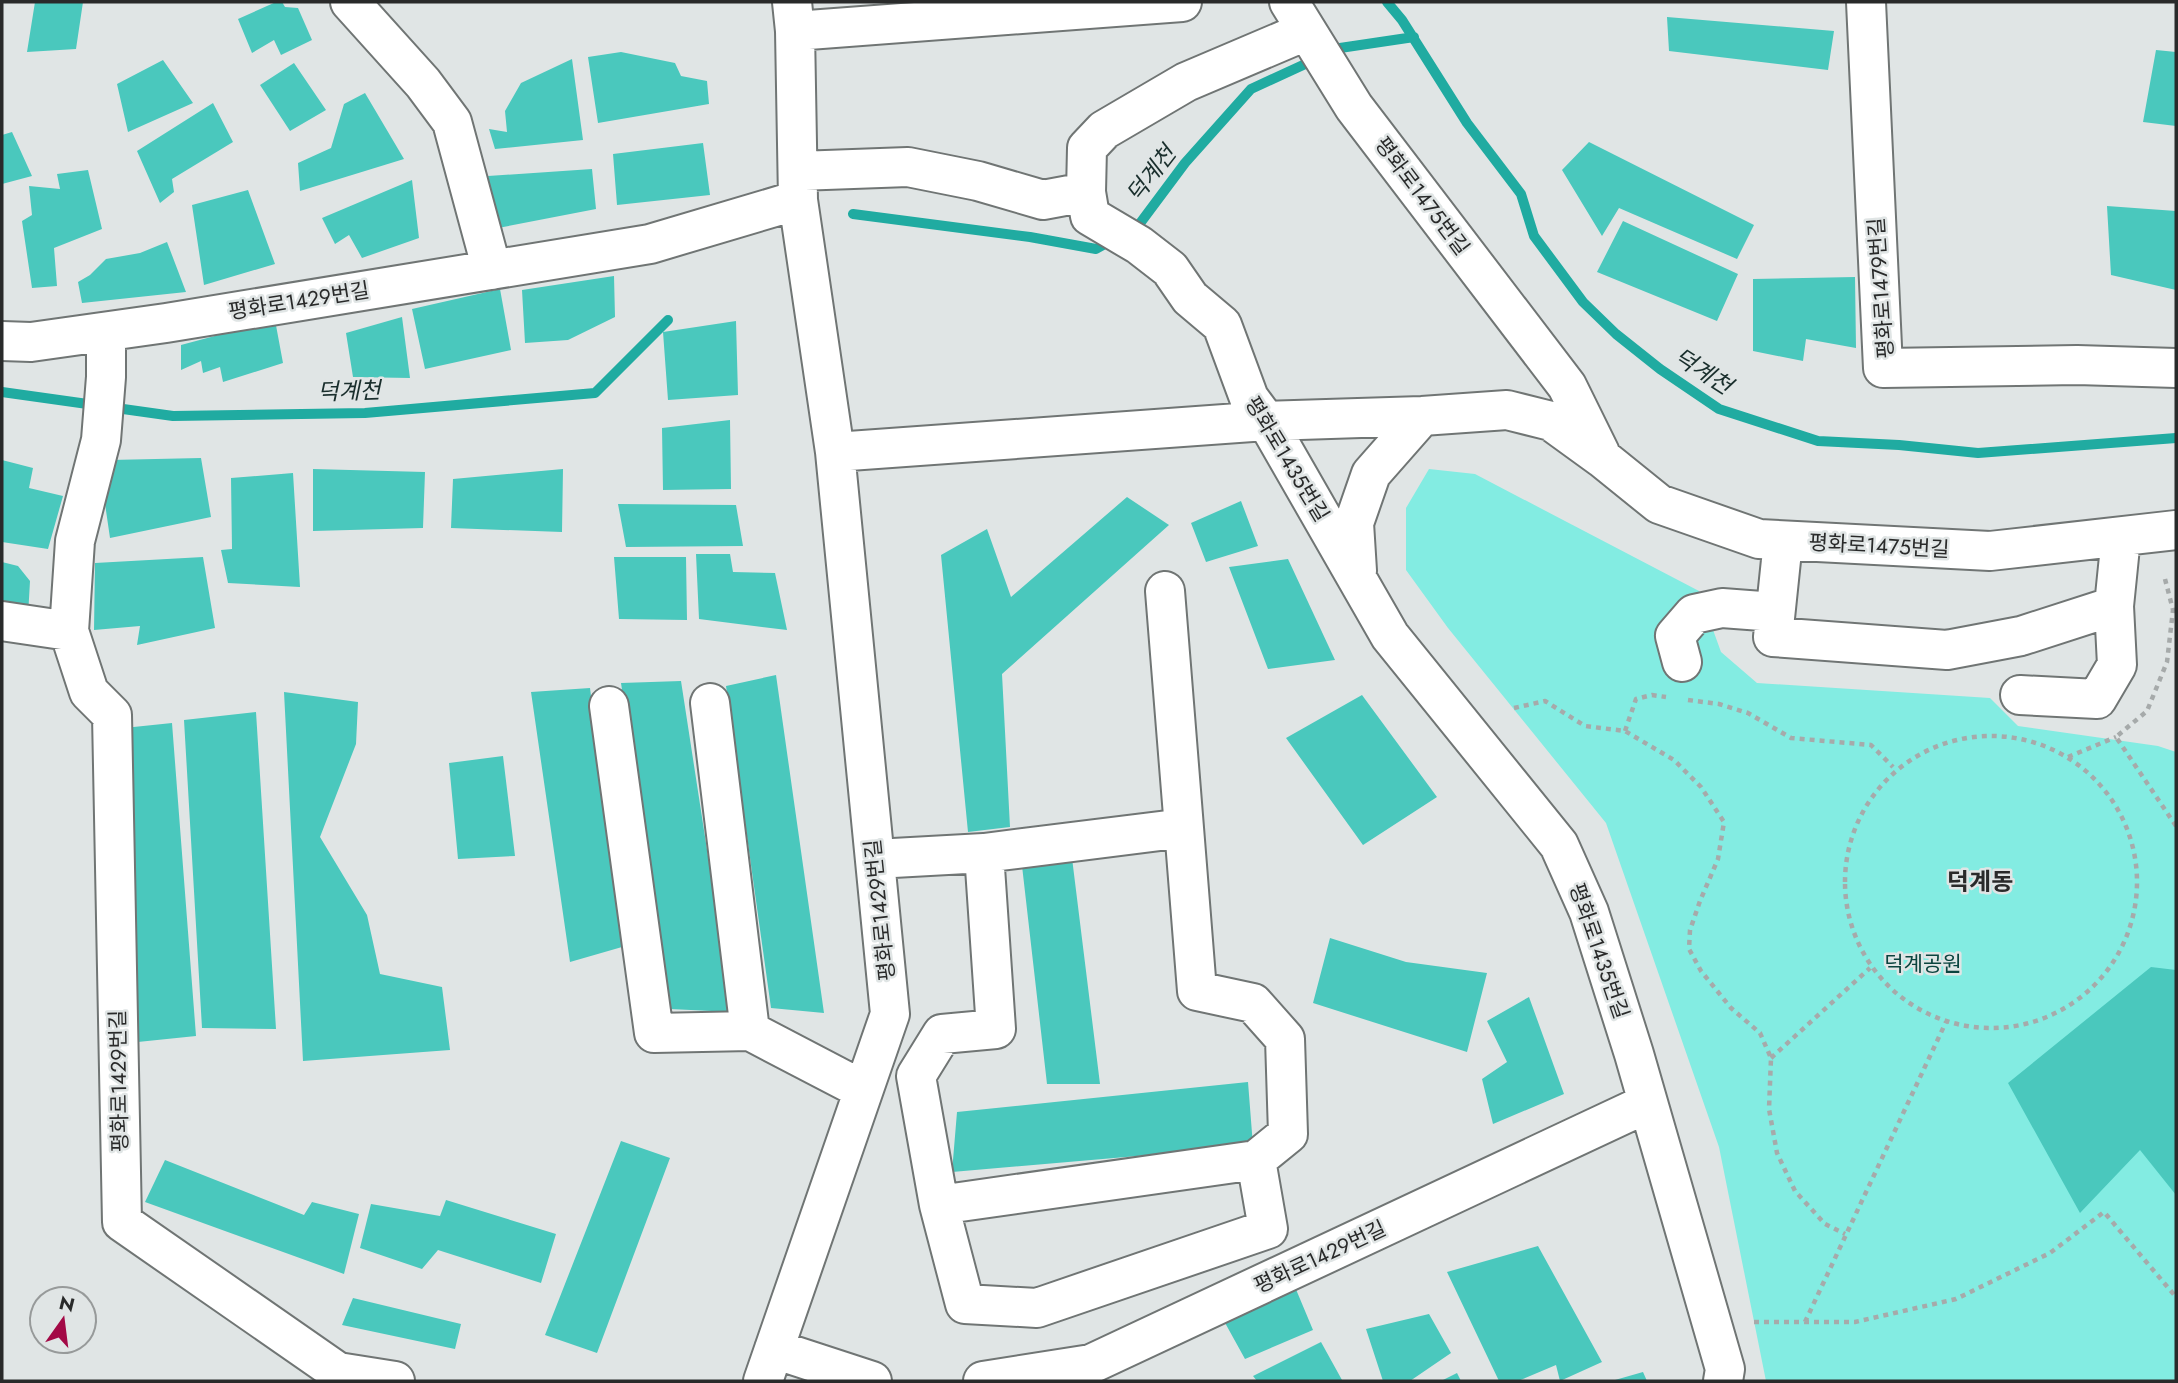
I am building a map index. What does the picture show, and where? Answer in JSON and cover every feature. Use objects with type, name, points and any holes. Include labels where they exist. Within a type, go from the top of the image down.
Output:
[{"type":"street","points":[[350,2],[423,83],[452,122],[492,270]]},
{"type":"street","points":[[794,16],[1182,2]]},
{"type":"street","name":"평화로1479번길","points":[[1866,2],[1883,368],[2077,365],[2176,368]]},
{"type":"street","name":"평화로1429번길","points":[[794,16],[798,185],[835,453],[890,1013],[769,1365],[872,1381]]},
{"type":"street","points":[[798,185],[908,167],[978,181],[1043,200],[1092,207],[1087,148],[1104,130],[1186,82],[1302,23]]},
{"type":"street","name":"평화로1475번길","points":[[1302,23],[1353,107],[1567,386],[1602,458]]},
{"type":"street","name":"평화로1429번길","points":[[2,341],[31,342],[106,332],[649,244],[798,185]]},
{"type":"street","name":"평화로1435번길","points":[[1092,207],[1170,269],[1190,298],[1222,325],[1249,398],[1266,421],[1390,636],[1559,845],[1588,912],[1647,1103],[1725,1369],[1723,1381]]},
{"type":"street","name":"평화로1429번길","points":[[106,332],[101,440],[75,541],[69,631],[89,692],[112,715],[122,1223],[338,1372],[395,1381]]},
{"type":"street","name":"평화로1475번길","points":[[1266,421],[1422,416],[1507,410],[1551,421],[1659,504],[1759,539],[1990,551],[2176,530]]},
{"type":"street","name":"평화로1435번길","points":[[1357,577],[1354,523],[1371,474],[1422,416]]},
{"type":"street","points":[[835,453],[1266,421]]},
{"type":"street","points":[[2020,695],[2098,699],[2117,665],[2114,606],[2121,537]]},
{"type":"street","points":[[1783,541],[1773,637],[1947,650],[2021,636],[2114,606]]},
{"type":"street","points":[[939,1205],[1256,1160],[1288,1134],[1285,1039],[1254,1003],[1196,991],[1165,591]]},
{"type":"street","points":[[1682,662],[1675,636],[1694,614],[1722,608],[1775,612]]},
{"type":"street","points":[[2,621],[69,631]]},
{"type":"street","points":[[710,703],[750,1031]]},
{"type":"street","points":[[610,706],[654,1033],[750,1031],[863,1090]]},
{"type":"street","points":[[875,859],[984,853],[1184,828]]},
{"type":"street","points":[[984,853],[996,1029],[942,1034],[916,1076],[939,1205],[965,1304],[1037,1308],[1268,1228],[1256,1160]]},
{"type":"street","name":"평화로1429번길","points":[[983,1381],[1091,1364],[1647,1103]]},
{"type":"path","points":[[2068,757],[2116,737],[2147,711],[2167,662],[2173,610],[2165,579]]},
{"type":"path","points":[[1625,730],[1636,699],[1652,695],[1719,704],[1748,713],[1791,738],[1871,745],[1893,767]]},
{"type":"path","points":[[1514,708],[1545,701],[1585,726],[1625,730],[1675,760],[1701,787],[1724,822],[1718,859],[1690,930],[1689,949],[1701,971],[1731,1008],[1760,1033],[1772,1058],[1769,1110],[1777,1153],[1795,1191],[1825,1224],[1845,1234]]},
{"type":"path","points":[[2006,736],[2068,757],[2113,793],[2137,843],[2137,911],[2101,976],[2057,1016],[1996,1030],[1946,1022],[1908,999],[1870,968],[1849,913],[1841,858],[1859,810],[1893,767],[1953,744],[2006,736]]},
{"type":"path","points":[[2116,737],[2176,826]]},
{"type":"path","points":[[1772,1058],[1870,968]]},
{"type":"path","points":[[1805,1322],[1946,1022]]},
{"type":"path","points":[[1754,1322],[1855,1322],[1956,1299],[2050,1253],[2104,1212],[2176,1297]]},
{"type":"green space","name":"덕계공원","points":[[1429,469],[1475,474],[1699,591],[1721,652],[1757,683],[1990,698],[2018,726],[2158,746],[2176,752],[2176,1381],[1766,1381],[1719,1147],[1606,823],[1448,628],[1406,570],[1406,508]]},
{"type":"building","points":[[35,2],[83,2],[76,49],[27,52]]},
{"type":"building","points":[[276,2],[282,2],[285,7],[298,8],[312,40],[281,55],[274,40],[252,53],[238,19]]},
{"type":"building","points":[[1667,17],[1834,31],[1828,70],[1669,51]]},
{"type":"building","points":[[2156,50],[2176,52],[2176,126],[2143,122]]},
{"type":"building","points":[[621,52],[675,63],[681,76],[707,81],[709,104],[598,123],[588,57]]},
{"type":"building","points":[[572,59],[583,140],[495,149],[489,129],[507,132],[505,111],[521,83]]},
{"type":"building","points":[[163,60],[193,103],[128,132],[117,84]]},
{"type":"building","points":[[294,63],[326,110],[290,131],[260,85]]},
{"type":"building","points":[[365,93],[404,159],[300,191],[298,163],[331,148],[344,104]]},
{"type":"building","points":[[213,103],[233,142],[172,179],[174,192],[160,203],[137,151]]},
{"type":"building","points":[[12,132],[32,176],[2,184],[2,135]]},
{"type":"building","points":[[1589,142],[1754,225],[1737,259],[1619,208],[1602,236],[1562,170]]},
{"type":"building","points":[[703,143],[710,195],[617,205],[613,154]]},
{"type":"building","points":[[592,169],[596,209],[498,228],[488,176]]},
{"type":"building","points":[[88,170],[102,229],[54,248],[57,286],[32,288],[22,221],[32,215],[29,186],[60,189],[57,174]]},
{"type":"building","points":[[412,180],[419,238],[362,258],[349,235],[335,244],[322,218]]},
{"type":"building","points":[[248,190],[275,264],[204,285],[192,205]]},
{"type":"building","points":[[2107,206],[2176,211],[2176,290],[2111,275]]},
{"type":"building","points":[[1623,221],[1738,274],[1717,321],[1597,272]]},
{"type":"building","points":[[167,242],[186,292],[82,303],[78,282],[90,275],[106,259],[140,253]]},
{"type":"building","points":[[614,276],[615,317],[568,340],[525,343],[522,290]]},
{"type":"building","points":[[1855,277],[1856,348],[1806,339],[1803,361],[1753,351],[1753,279]]},
{"type":"building","points":[[500,289],[511,350],[425,369],[412,309]]},
{"type":"building","points":[[402,317],[410,378],[353,377],[346,333]]},
{"type":"building","points":[[275,320],[283,363],[223,382],[220,367],[203,373],[201,361],[181,370],[181,345]]},
{"type":"building","points":[[736,321],[738,395],[668,400],[663,332]]},
{"type":"building","points":[[730,420],[731,489],[663,490],[662,428]]},
{"type":"building","points":[[201,458],[211,517],[110,538],[103,490],[110,460]]},
{"type":"building","points":[[2,460],[33,468],[29,488],[63,496],[48,549],[2,542]]},
{"type":"building","points":[[313,469],[425,472],[423,528],[313,531]]},
{"type":"building","points":[[563,469],[562,532],[451,528],[453,479]]},
{"type":"building","points":[[293,473],[300,587],[228,583],[221,550],[232,549],[231,478]]},
{"type":"building","points":[[1127,497],[1169,525],[1002,674],[1010,827],[968,832],[941,555],[987,529],[1011,597]]},
{"type":"building","points":[[1241,501],[1258,546],[1206,562],[1191,523]]},
{"type":"building","points":[[618,504],[736,505],[743,546],[626,547]]},
{"type":"building","points":[[696,554],[730,554],[733,572],[775,573],[787,630],[699,619]]},
{"type":"building","points":[[203,557],[215,628],[137,645],[140,626],[94,630],[95,563]]},
{"type":"building","points":[[614,557],[686,557],[687,620],[619,619]]},
{"type":"building","points":[[1288,559],[1335,660],[1268,669],[1229,567]]},
{"type":"building","points":[[2,562],[18,566],[30,581],[28,616],[2,611]]},
{"type":"building","points":[[776,675],[824,1013],[771,1008],[726,686]]},
{"type":"building","points":[[681,681],[732,1012],[670,1009],[621,683]]},
{"type":"building","points":[[590,688],[622,947],[570,962],[531,692]]},
{"type":"building","points":[[284,692],[358,702],[356,744],[320,837],[367,915],[380,974],[442,987],[450,1050],[303,1061]]},
{"type":"building","points":[[1362,695],[1437,797],[1363,845],[1286,738]]},
{"type":"building","points":[[256,712],[276,1029],[202,1028],[184,720]]},
{"type":"building","points":[[172,723],[196,1036],[128,1043],[124,728]]},
{"type":"building","points":[[503,756],[515,856],[458,859],[449,763]]},
{"type":"building","points":[[1021,857],[1072,858],[1100,1084],[1047,1084]]},
{"type":"building","points":[[1330,938],[1406,962],[1487,973],[1467,1052],[1313,1003]]},
{"type":"building","points":[[2151,967],[2176,970],[2176,1195],[2140,1150],[2080,1213],[2008,1083]]},
{"type":"building","points":[[1529,997],[1564,1094],[1493,1124],[1482,1079],[1507,1062],[1487,1021]]},
{"type":"building","points":[[1248,1082],[1253,1146],[952,1172],[957,1112]]},
{"type":"building","points":[[621,1141],[670,1158],[597,1353],[545,1335]]},
{"type":"building","points":[[165,1160],[304,1215],[312,1202],[359,1214],[344,1274],[145,1202]]},
{"type":"building","points":[[446,1200],[556,1234],[541,1283],[438,1250],[422,1269],[360,1248],[371,1204],[440,1216]]},
{"type":"building","points":[[1538,1246],[1602,1362],[1560,1381],[1556,1365],[1518,1381],[1499,1381],[1447,1272]]},
{"type":"building","points":[[1295,1287],[1313,1330],[1245,1359],[1224,1321]]},
{"type":"building","points":[[353,1298],[461,1324],[455,1349],[342,1325]]},
{"type":"building","points":[[1429,1314],[1451,1353],[1410,1381],[1383,1381],[1366,1329]]},
{"type":"building","points":[[1321,1342],[1342,1380],[1257,1381],[1253,1376]]},
{"type":"building","points":[[1643,1372],[1647,1381],[1615,1381],[1615,1380]]},
{"type":"building","points":[[1457,1373],[1461,1381],[1441,1381]]},
{"type":"waterway","name":"덕계천","points":[[1387,2],[1402,20],[1467,123],[1521,194],[1534,236],[1583,302],[1616,334],[1660,369],[1719,409],[1818,441],[1978,453],[2176,438]]},
{"type":"waterway","name":"덕계천","points":[[1128,231],[1138,226],[1185,163],[1251,89],[1340,48],[1414,37]]},
{"type":"waterway","name":"덕계천","points":[[853,214],[1030,237],[1096,249],[1114,239]]},
{"type":"waterway","name":"덕계천","points":[[2,392],[173,416],[365,413],[595,393],[668,320]]},
{"type":"district","name":"덕계동","points":[[1980,882]]}]
